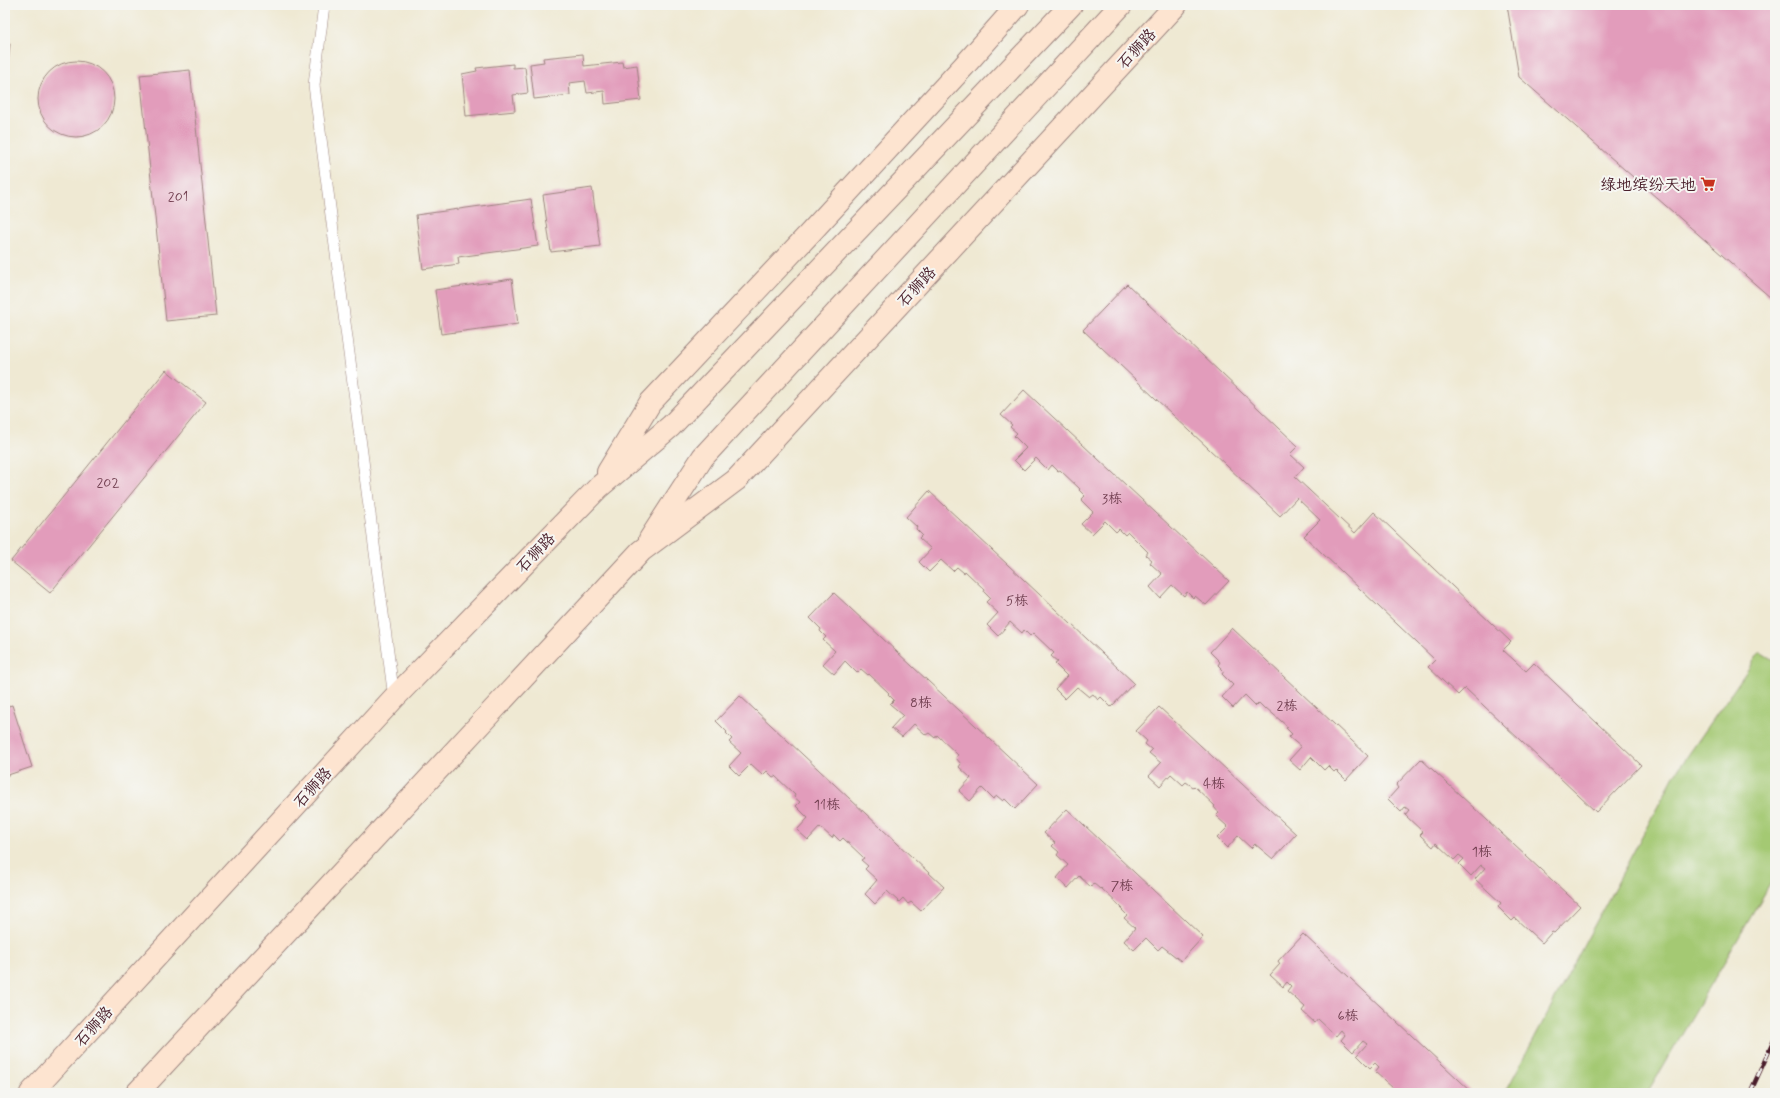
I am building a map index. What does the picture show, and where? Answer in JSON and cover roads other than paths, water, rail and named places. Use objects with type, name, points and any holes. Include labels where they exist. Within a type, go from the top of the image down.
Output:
[{"type":"main road","name":"石狮路","points":[[599,487],[650,404],[822,221],[1018,5]]},
{"type":"main road","name":"石狮路","points":[[31,1093],[394,698],[599,487],[671,426],[1071,5]]},
{"type":"main road","name":"石狮路","points":[[642,551],[703,457],[1121,5]]},
{"type":"main road","name":"石狮路","points":[[137,1093],[437,769],[642,551],[736,480],[1176,5]]},
{"type":"lane","points":[[324,5],[314,85],[394,698]]},
{"type":"railway","points":[[1750,1093],[1775,1038]]},
{"type":"place","name":"绿地缤纷天地","points":[[1708,184]]}]
